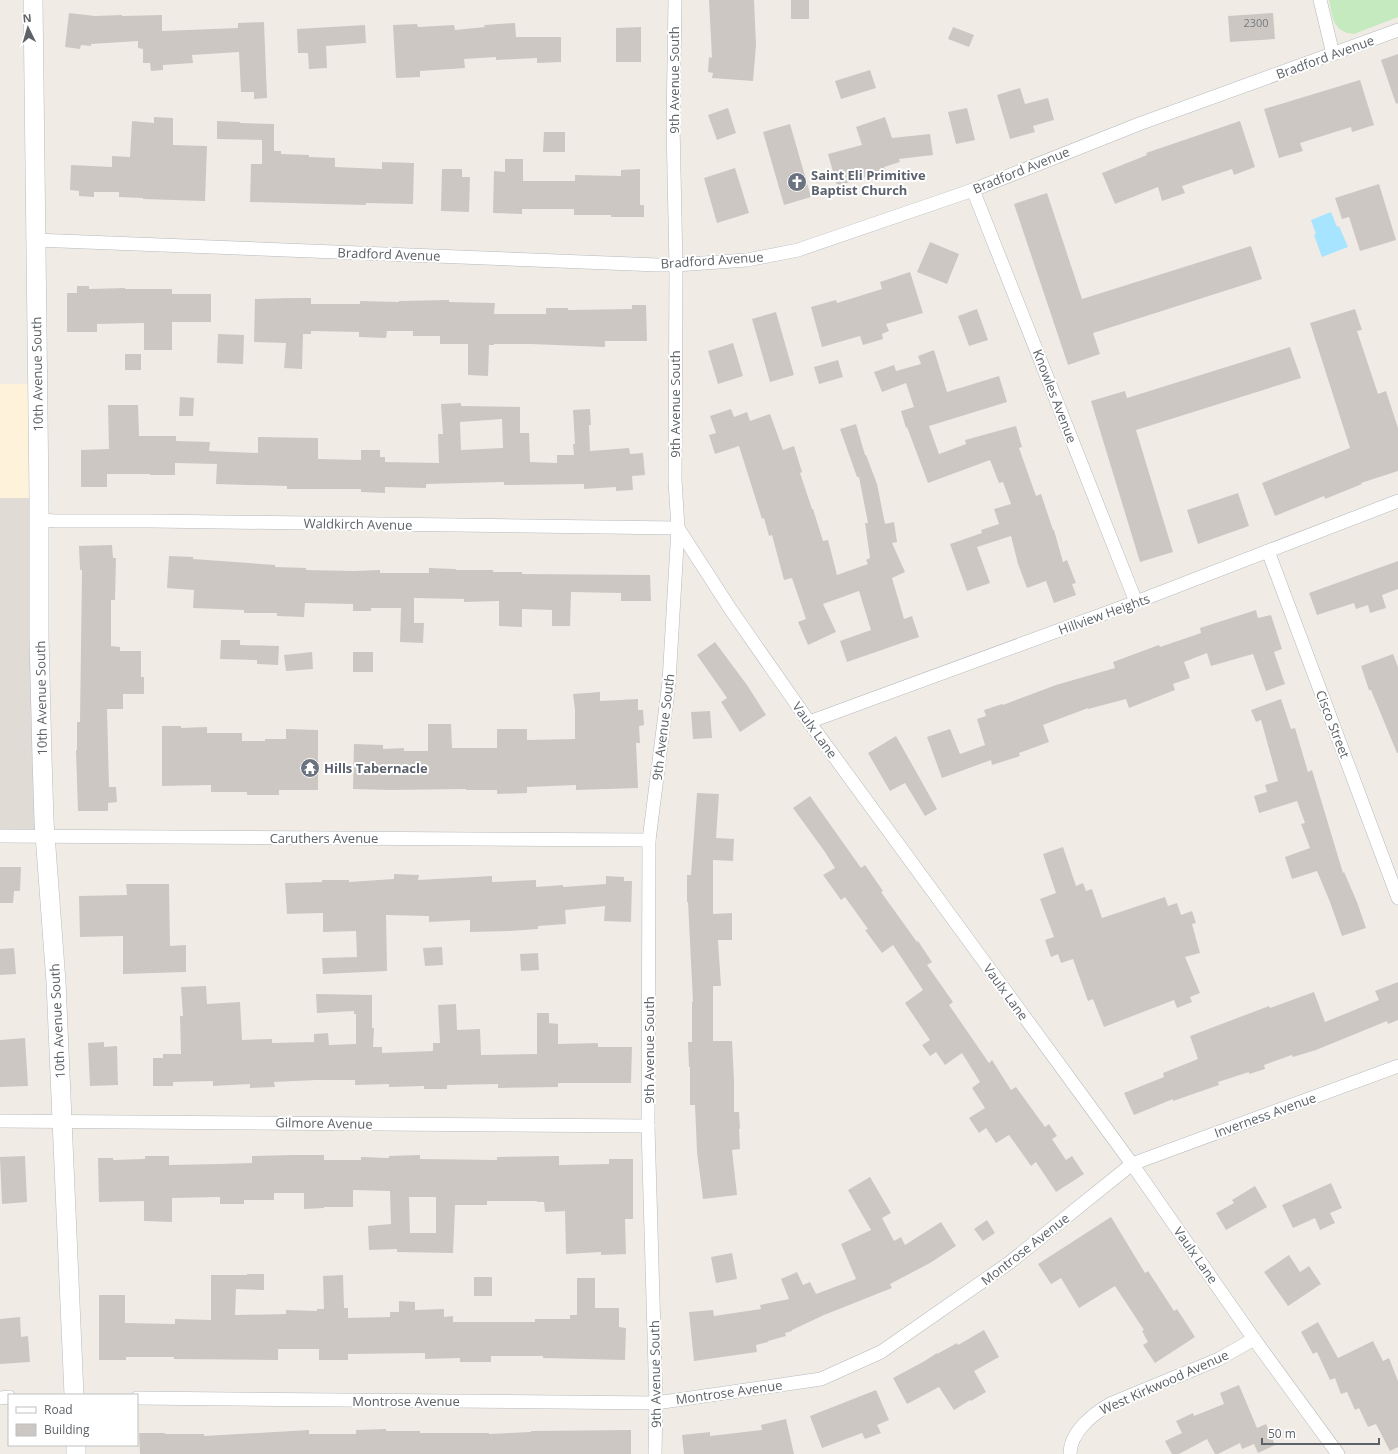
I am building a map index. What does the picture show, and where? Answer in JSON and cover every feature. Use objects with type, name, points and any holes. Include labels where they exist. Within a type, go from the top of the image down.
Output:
[{"type":"street","name":"10th Avenue South","points":[[33,0],[39,637],[44,821],[56,982],[74,1394]]},
{"type":"street","name":"9th Avenue South","points":[[655,1454],[656,1403],[648,1126],[649,840],[669,682],[678,528],[674,480],[676,265],[673,125],[675,0]]},
{"type":"street","points":[[1320,0],[1333,54]]},
{"type":"street","name":"Bradford Avenue","points":[[35,240],[676,265],[747,260],[798,250],[973,190],[1139,124],[1398,30]]},
{"type":"street","name":"Knowles Avenue","points":[[973,190],[1136,602]]},
{"type":"street","name":"Hillview Heights","points":[[809,722],[1136,602],[1398,501]]},
{"type":"street","name":"Waldkirch Avenue","points":[[39,520],[678,528]]},
{"type":"street","name":"Vaulx Lane","points":[[678,528],[731,610],[809,722],[1132,1164],[1254,1339],[1338,1454]]},
{"type":"street","name":"Cisco Street","points":[[1268,551],[1398,898]]},
{"type":"street","name":"Caruthers Avenue","points":[[0,836],[649,840]]},
{"type":"street","name":"Inverness Avenue","points":[[1132,1164],[1398,1066]]},
{"type":"street","name":"Gilmore Avenue","points":[[0,1121],[648,1126]]},
{"type":"street","name":"Montrose Avenue","points":[[138,1398],[656,1403],[821,1379],[881,1352],[1009,1263],[1132,1164]]},
{"type":"street","name":"West Kirkwood Avenue","points":[[1070,1454],[1075,1436],[1084,1423],[1100,1410],[1110,1404],[1220,1359],[1254,1339]]},
{"type":"shaded area","points":[[0,384],[38,384],[39,498],[0,498]]},
{"type":"shaded area","points":[[0,498],[39,498],[46,836],[0,836]]},
{"type":"green space","points":[[1329,0],[1398,0],[1398,17],[1354,34],[1347,33],[1337,27],[1333,18]]},
{"type":"water","points":[[1331,212],[1348,247],[1322,257],[1314,235],[1316,234],[1311,220]]},
{"type":"building","points":[[709,0],[754,0],[756,45],[753,81],[712,78],[713,73],[708,72],[709,57],[712,58]]},
{"type":"building","points":[[791,0],[809,0],[809,19],[791,19]]},
{"type":"building","points":[[69,13],[95,16],[162,15],[162,31],[238,28],[238,23],[264,22],[267,98],[254,99],[254,92],[241,92],[239,52],[192,55],[193,63],[163,65],[163,70],[151,71],[150,63],[143,63],[143,49],[138,48],[138,41],[91,44],[91,46],[81,45],[80,49],[65,47]]},
{"type":"building","points":[[1273,13],[1275,39],[1230,42],[1228,16]]},
{"type":"building","points":[[515,23],[516,37],[561,37],[561,62],[537,63],[537,58],[496,60],[496,57],[464,59],[465,68],[420,71],[420,77],[396,78],[393,25],[417,24],[418,27],[454,25],[455,30],[485,27],[484,25]]},
{"type":"building","points":[[365,25],[366,43],[326,46],[327,68],[309,69],[308,53],[298,53],[297,29]]},
{"type":"building","points":[[641,27],[641,62],[616,62],[616,28]]},
{"type":"building","points":[[953,27],[974,35],[969,47],[948,39]]},
{"type":"building","points":[[1398,54],[1398,103],[1396,104],[1381,60]]},
{"type":"building","points":[[870,70],[876,88],[841,99],[835,81]]},
{"type":"building","points":[[1360,80],[1374,125],[1352,132],[1351,127],[1300,143],[1303,151],[1279,158],[1264,109]]},
{"type":"building","points":[[1020,88],[1025,104],[1048,98],[1054,120],[1033,126],[1035,132],[1010,139],[997,95]]},
{"type":"building","points":[[728,108],[736,133],[717,140],[708,115]]},
{"type":"building","points":[[967,108],[975,140],[956,144],[948,112]]},
{"type":"building","points":[[154,117],[173,118],[173,145],[207,146],[205,201],[119,197],[119,192],[94,192],[94,197],[79,196],[79,191],[70,190],[71,165],[112,167],[112,156],[130,157],[132,121],[154,123]]},
{"type":"building","points":[[885,117],[892,138],[930,134],[933,155],[899,159],[900,162],[884,167],[886,171],[837,186],[828,154],[862,145],[856,127]]},
{"type":"building","points":[[217,121],[274,124],[274,151],[281,151],[281,154],[335,158],[335,167],[382,169],[382,162],[414,163],[413,204],[366,203],[366,205],[250,202],[251,164],[262,164],[262,140],[217,139]]},
{"type":"building","points":[[1240,121],[1255,167],[1234,175],[1232,169],[1182,186],[1185,193],[1162,201],[1158,187],[1115,204],[1102,173],[1147,155],[1146,153]]},
{"type":"building","points":[[790,124],[811,197],[784,205],[763,132]]},
{"type":"building","points":[[544,132],[565,132],[565,152],[543,152]]},
{"type":"building","points":[[505,159],[523,159],[523,181],[575,181],[575,175],[621,176],[621,170],[640,169],[640,205],[644,205],[644,217],[574,215],[574,209],[522,209],[522,214],[493,213],[494,171],[505,172]]},
{"type":"building","points":[[735,168],[749,213],[717,223],[704,178]]},
{"type":"building","points":[[442,169],[462,169],[462,177],[470,177],[469,212],[441,211]]},
{"type":"building","points":[[1379,184],[1396,240],[1360,251],[1349,217],[1342,219],[1335,198]]},
{"type":"building","points":[[1047,193],[1082,299],[1251,246],[1262,279],[1093,333],[1100,354],[1068,365],[1014,204]]},
{"type":"building","points":[[930,242],[959,254],[947,284],[917,272]]},
{"type":"building","points":[[910,272],[923,313],[886,324],[889,331],[882,334],[883,339],[863,345],[860,336],[822,347],[811,307],[836,300],[837,303],[882,289],[880,282]]},
{"type":"building","points":[[77,286],[89,286],[89,289],[172,289],[172,294],[211,294],[211,322],[172,322],[172,350],[144,350],[144,323],[97,324],[97,332],[67,332],[67,293],[77,293]]},
{"type":"building","points":[[311,298],[311,304],[360,304],[360,301],[399,302],[449,300],[449,302],[495,303],[494,314],[546,314],[546,308],[568,308],[568,310],[632,309],[632,305],[646,305],[647,341],[605,341],[605,347],[531,344],[489,345],[488,376],[468,375],[468,344],[440,344],[440,336],[413,336],[413,331],[387,331],[386,338],[359,337],[359,332],[311,331],[311,334],[303,334],[302,369],[284,368],[286,343],[254,342],[255,299]]},
{"type":"building","points":[[977,309],[988,340],[969,346],[958,316]]},
{"type":"building","points":[[1355,309],[1362,330],[1357,331],[1378,394],[1386,391],[1398,428],[1398,471],[1361,483],[1362,484],[1325,499],[1324,496],[1275,516],[1262,483],[1350,448],[1310,323]]},
{"type":"building","points":[[776,312],[794,375],[770,382],[752,319]]},
{"type":"building","points":[[218,334],[244,335],[243,364],[217,363]]},
{"type":"building","points":[[733,343],[743,376],[718,384],[708,351]]},
{"type":"building","points":[[1290,347],[1301,378],[1136,430],[1173,552],[1140,562],[1091,401],[1125,391],[1127,398]]},
{"type":"building","points":[[934,350],[947,392],[999,376],[1007,402],[929,426],[939,454],[966,444],[965,440],[1016,426],[1022,447],[1019,448],[1036,496],[1041,494],[1054,530],[1063,562],[1067,560],[1076,583],[1072,584],[1076,595],[1054,603],[1046,581],[1027,588],[1018,564],[1011,536],[977,547],[990,583],[967,591],[950,544],[982,533],[981,530],[999,524],[994,509],[1011,504],[1003,482],[999,483],[990,460],[928,483],[907,427],[906,428],[901,411],[914,407],[906,383],[882,392],[874,372],[894,365],[896,371],[921,364],[918,356]]},
{"type":"building","points":[[125,354],[141,354],[141,370],[125,370]]},
{"type":"building","points":[[838,360],[843,377],[819,384],[814,367]]},
{"type":"building","points":[[180,397],[194,398],[193,416],[179,416]]},
{"type":"building","points":[[461,403],[461,406],[520,407],[520,433],[529,433],[530,462],[557,463],[557,455],[574,455],[573,444],[575,444],[573,410],[590,409],[590,451],[629,448],[630,454],[643,453],[645,475],[632,476],[633,490],[616,491],[616,487],[584,489],[584,484],[504,485],[504,482],[426,484],[426,488],[385,487],[385,493],[361,492],[361,489],[287,489],[287,486],[216,484],[217,464],[175,463],[175,475],[107,474],[107,487],[81,487],[81,450],[109,449],[108,405],[138,405],[139,436],[176,436],[176,441],[210,442],[209,451],[258,453],[258,437],[318,438],[318,459],[361,460],[361,450],[380,450],[380,457],[385,457],[385,462],[439,463],[438,434],[443,434],[441,404]],"holes":[[[502,419],[503,448],[461,450],[460,422]]]},
{"type":"building","points":[[731,409],[734,417],[747,412],[750,421],[770,414],[783,450],[794,446],[802,472],[800,473],[812,509],[823,541],[828,540],[837,575],[868,564],[866,560],[870,558],[865,523],[868,523],[859,477],[857,477],[840,429],[856,424],[865,455],[877,484],[885,524],[894,522],[897,542],[892,543],[905,572],[892,578],[904,619],[912,616],[919,637],[847,662],[840,641],[871,630],[859,591],[823,604],[836,632],[808,645],[798,622],[806,619],[792,578],[784,580],[772,535],[769,536],[764,518],[762,519],[739,446],[715,454],[709,435],[716,433],[710,416]]},
{"type":"building","points":[[1238,493],[1249,526],[1198,544],[1187,510]]},
{"type":"building","points":[[112,545],[113,558],[116,558],[115,600],[111,600],[111,646],[120,647],[120,651],[141,651],[141,677],[144,677],[144,694],[123,694],[123,709],[107,709],[109,787],[116,787],[117,802],[108,803],[108,811],[78,811],[76,750],[77,722],[80,722],[82,570],[80,570],[79,546]]},
{"type":"building","points":[[169,556],[275,565],[275,567],[306,568],[306,570],[380,570],[380,573],[429,573],[429,568],[493,570],[493,572],[522,572],[522,574],[650,575],[651,601],[621,601],[621,593],[571,592],[570,626],[552,626],[552,610],[522,609],[522,627],[499,626],[499,601],[464,602],[464,599],[414,598],[414,623],[424,623],[423,643],[400,642],[401,608],[371,608],[371,611],[353,611],[353,604],[305,603],[304,617],[277,616],[277,613],[244,613],[244,610],[193,608],[194,590],[167,588]]},
{"type":"building","points":[[1398,561],[1398,589],[1382,595],[1386,608],[1370,613],[1368,605],[1356,609],[1354,603],[1317,615],[1309,593]]},
{"type":"building","points":[[1256,610],[1258,618],[1271,615],[1282,649],[1274,652],[1285,684],[1266,691],[1253,654],[1211,666],[1207,653],[1184,662],[1190,678],[1173,684],[1175,690],[1129,708],[1126,699],[1088,708],[1043,725],[1049,742],[1019,753],[1020,756],[992,765],[991,760],[942,778],[927,737],[950,729],[960,754],[985,745],[977,719],[986,716],[984,710],[1002,704],[1003,705],[1056,685],[1115,668],[1113,662],[1159,645],[1160,647],[1201,633],[1200,628]]},
{"type":"building","points":[[221,640],[240,640],[240,645],[279,646],[278,665],[257,664],[257,660],[220,659]]},
{"type":"building","points":[[715,642],[747,685],[766,715],[740,732],[721,702],[727,698],[697,655]]},
{"type":"building","points":[[312,652],[313,669],[286,671],[284,655]]},
{"type":"building","points":[[353,652],[373,652],[373,672],[353,672]]},
{"type":"building","points":[[1393,654],[1398,667],[1398,753],[1371,690],[1369,690],[1361,666]]},
{"type":"building","points":[[600,692],[600,701],[638,699],[638,710],[643,710],[644,725],[639,726],[640,743],[636,743],[638,788],[576,790],[576,785],[527,787],[527,793],[497,794],[497,790],[353,789],[354,744],[383,745],[383,749],[404,748],[404,751],[428,751],[428,724],[451,724],[452,748],[497,748],[497,729],[527,729],[527,740],[575,739],[575,710],[573,694]]},
{"type":"building","points":[[1281,699],[1291,729],[1295,728],[1308,772],[1312,770],[1343,873],[1344,872],[1357,902],[1366,928],[1342,936],[1317,871],[1292,879],[1285,857],[1310,848],[1301,824],[1305,823],[1297,801],[1259,813],[1254,796],[1267,792],[1265,785],[1278,781],[1261,720],[1256,722],[1251,710]]},
{"type":"building","points":[[710,711],[712,738],[693,739],[691,712]]},
{"type":"building","points":[[162,726],[181,726],[181,728],[207,727],[207,733],[242,733],[242,741],[286,739],[286,729],[318,730],[318,790],[279,790],[279,795],[247,795],[247,792],[211,792],[211,785],[162,786]]},
{"type":"building","points":[[896,736],[937,809],[925,816],[905,783],[890,791],[868,753]]},
{"type":"building","points":[[697,793],[719,794],[716,838],[734,839],[733,861],[713,860],[713,914],[732,913],[732,940],[718,940],[721,986],[713,986],[713,1041],[732,1041],[734,1112],[739,1112],[740,1129],[740,1149],[732,1150],[737,1195],[703,1199],[697,1152],[695,1105],[690,1105],[690,1067],[688,1042],[692,1042],[693,1002],[687,902],[687,875],[691,875]]},
{"type":"building","points":[[810,796],[861,868],[865,865],[883,891],[881,892],[917,942],[918,941],[932,962],[927,965],[953,1002],[949,1005],[989,1063],[992,1060],[1011,1090],[1016,1087],[1045,1127],[1049,1124],[1057,1136],[1052,1139],[1066,1160],[1072,1156],[1084,1174],[1056,1192],[1036,1162],[1031,1166],[1009,1135],[996,1143],[986,1128],[979,1133],[969,1118],[985,1108],[972,1088],[980,1082],[962,1053],[945,1065],[936,1052],[930,1056],[922,1045],[930,1040],[905,1003],[923,990],[893,945],[882,953],[865,930],[868,929],[845,897],[841,900],[823,875],[835,868],[793,808]]},
{"type":"building","points":[[1063,847],[1076,886],[1083,883],[1086,891],[1092,889],[1102,918],[1165,897],[1168,906],[1177,903],[1181,915],[1192,911],[1196,923],[1192,924],[1200,953],[1185,957],[1200,993],[1190,997],[1192,1002],[1177,1008],[1174,1000],[1104,1027],[1093,999],[1088,1001],[1073,959],[1061,963],[1058,954],[1051,957],[1045,940],[1054,937],[1040,899],[1056,893],[1043,854]]},
{"type":"building","points":[[0,867],[21,867],[20,891],[14,891],[13,903],[0,903]]},
{"type":"building","points":[[394,874],[419,875],[418,880],[492,876],[492,882],[536,880],[536,887],[606,884],[606,876],[624,877],[624,881],[632,881],[631,922],[604,921],[605,906],[565,910],[566,924],[538,926],[538,929],[509,931],[470,932],[470,920],[429,922],[429,916],[386,915],[387,971],[323,974],[322,958],[357,957],[356,931],[323,932],[323,913],[287,914],[285,883],[322,882],[322,880],[349,880],[349,882],[394,879]]},
{"type":"building","points":[[126,884],[169,884],[170,946],[186,945],[186,972],[123,974],[123,936],[80,937],[79,896],[127,895]]},
{"type":"building","points":[[442,947],[443,965],[425,966],[423,948]]},
{"type":"building","points":[[14,948],[16,974],[0,975],[0,949]]},
{"type":"building","points":[[538,953],[539,970],[521,971],[520,954]]},
{"type":"building","points":[[1398,982],[1398,1020],[1388,1024],[1387,1021],[1316,1050],[1293,1057],[1292,1055],[1264,1065],[1265,1069],[1249,1074],[1249,1072],[1218,1082],[1219,1085],[1173,1101],[1173,1099],[1134,1115],[1124,1093],[1164,1077],[1163,1073],[1198,1059],[1190,1036],[1269,1006],[1270,1008],[1314,992],[1325,1022],[1379,1000],[1375,991]]},
{"type":"building","points":[[206,986],[207,1004],[240,1002],[242,1040],[272,1039],[272,1043],[314,1042],[314,1034],[328,1033],[329,1045],[356,1044],[356,1014],[354,1014],[354,1011],[317,1013],[316,994],[372,995],[372,1028],[374,1028],[373,1047],[382,1047],[382,1053],[433,1051],[433,1043],[440,1043],[438,1005],[456,1004],[457,1030],[480,1029],[481,1055],[537,1054],[537,1013],[549,1013],[549,1023],[558,1024],[558,1044],[598,1043],[598,1047],[632,1047],[631,1083],[558,1083],[558,1087],[498,1088],[498,1084],[447,1085],[447,1089],[424,1089],[424,1086],[389,1087],[389,1084],[355,1085],[355,1080],[316,1080],[274,1082],[275,1087],[250,1088],[250,1084],[213,1086],[213,1081],[173,1082],[173,1086],[153,1086],[153,1058],[163,1058],[163,1054],[181,1054],[180,1016],[183,1016],[181,987]]},
{"type":"building","points":[[25,1038],[28,1086],[0,1087],[0,1040]]},
{"type":"building","points":[[104,1042],[104,1047],[117,1046],[118,1085],[90,1086],[88,1043]]},
{"type":"building","points":[[324,1155],[324,1160],[361,1160],[361,1157],[389,1158],[389,1156],[420,1155],[420,1159],[497,1160],[497,1157],[559,1156],[559,1165],[609,1164],[609,1159],[633,1159],[633,1219],[625,1219],[626,1254],[601,1255],[601,1252],[566,1254],[565,1211],[545,1212],[544,1202],[537,1201],[487,1201],[487,1205],[455,1205],[453,1253],[397,1252],[397,1249],[369,1250],[368,1226],[391,1224],[390,1191],[353,1190],[353,1207],[304,1209],[304,1193],[274,1193],[274,1200],[244,1200],[244,1204],[220,1204],[220,1197],[172,1198],[172,1222],[144,1221],[144,1201],[99,1202],[98,1158],[113,1158],[113,1160],[145,1159],[145,1156],[169,1156],[169,1165],[252,1163],[252,1156]],"holes":[[[409,1197],[436,1197],[436,1233],[410,1233]]]},
{"type":"building","points":[[25,1156],[27,1202],[2,1204],[0,1157]]},
{"type":"building","points":[[870,1177],[891,1213],[882,1218],[894,1241],[901,1237],[905,1245],[941,1222],[956,1246],[930,1263],[890,1284],[892,1288],[824,1315],[785,1333],[786,1336],[756,1345],[757,1352],[694,1361],[689,1312],[713,1310],[714,1316],[761,1309],[760,1305],[789,1299],[781,1279],[797,1272],[803,1285],[810,1282],[816,1294],[856,1279],[841,1244],[871,1230],[848,1190]]},
{"type":"building","points":[[1331,1183],[1342,1208],[1330,1213],[1335,1223],[1320,1230],[1315,1218],[1293,1228],[1282,1205]]},
{"type":"building","points":[[1255,1186],[1267,1207],[1226,1230],[1216,1213],[1234,1203],[1232,1200]]},
{"type":"building","points":[[1111,1217],[1145,1273],[1148,1271],[1174,1311],[1177,1309],[1195,1337],[1155,1363],[1143,1345],[1148,1342],[1142,1331],[1144,1330],[1115,1286],[1079,1308],[1061,1278],[1051,1284],[1038,1264]]},
{"type":"building","points":[[987,1220],[995,1233],[983,1241],[974,1229]]},
{"type":"building","points":[[732,1253],[737,1279],[716,1283],[711,1257]]},
{"type":"building","points":[[1289,1255],[1300,1272],[1309,1266],[1321,1284],[1288,1306],[1264,1272]]},
{"type":"building","points":[[264,1274],[264,1290],[236,1289],[235,1315],[286,1314],[286,1310],[317,1311],[317,1309],[324,1309],[323,1276],[343,1275],[344,1308],[348,1308],[348,1318],[390,1317],[390,1312],[399,1312],[399,1301],[415,1302],[415,1310],[444,1309],[444,1317],[453,1316],[453,1322],[535,1322],[535,1319],[570,1319],[570,1315],[577,1315],[577,1278],[595,1278],[595,1308],[619,1308],[619,1327],[626,1328],[625,1360],[543,1358],[543,1356],[491,1356],[491,1362],[460,1362],[460,1358],[425,1359],[425,1353],[348,1354],[348,1360],[319,1360],[319,1349],[278,1349],[278,1360],[126,1357],[126,1360],[99,1360],[99,1295],[125,1295],[125,1323],[175,1324],[175,1319],[211,1320],[211,1275]]},
{"type":"building","points":[[474,1277],[492,1277],[492,1296],[474,1296]]},
{"type":"building","points":[[20,1317],[21,1337],[28,1336],[30,1362],[0,1364],[0,1319]]},
{"type":"building","points":[[1318,1322],[1338,1358],[1373,1341],[1383,1361],[1389,1358],[1398,1381],[1398,1447],[1390,1451],[1376,1424],[1368,1427],[1359,1408],[1355,1410],[1347,1392],[1341,1394],[1335,1378],[1330,1380],[1317,1352],[1313,1354],[1301,1332]]},
{"type":"building","points":[[984,1330],[999,1357],[974,1371],[986,1392],[954,1410],[939,1387],[907,1404],[893,1378],[937,1353],[957,1343],[958,1345]]},
{"type":"building","points":[[1239,1385],[1257,1428],[1266,1424],[1275,1445],[1258,1453],[1254,1444],[1242,1449],[1240,1443],[1218,1454],[1215,1454],[1207,1439],[1179,1454],[1172,1454],[1165,1441],[1182,1433],[1176,1421],[1193,1413],[1194,1416],[1224,1404],[1220,1393]]},
{"type":"building","points":[[876,1390],[889,1420],[877,1425],[881,1433],[865,1439],[862,1433],[822,1448],[810,1416]]},
{"type":"building","points":[[786,1419],[794,1454],[684,1454],[682,1435],[710,1432],[710,1436],[762,1430],[761,1425]]},
{"type":"building","points":[[386,1429],[386,1431],[420,1431],[420,1433],[489,1434],[531,1431],[631,1430],[631,1454],[140,1454],[139,1433],[204,1434],[204,1436],[309,1430],[309,1434],[356,1434],[356,1430]]},
{"type":"place","name":"Saint Eli Primitive Baptist Church","points":[[797,182]]},
{"type":"place","name":"Hills Tabernacle","points":[[310,768]]}]
